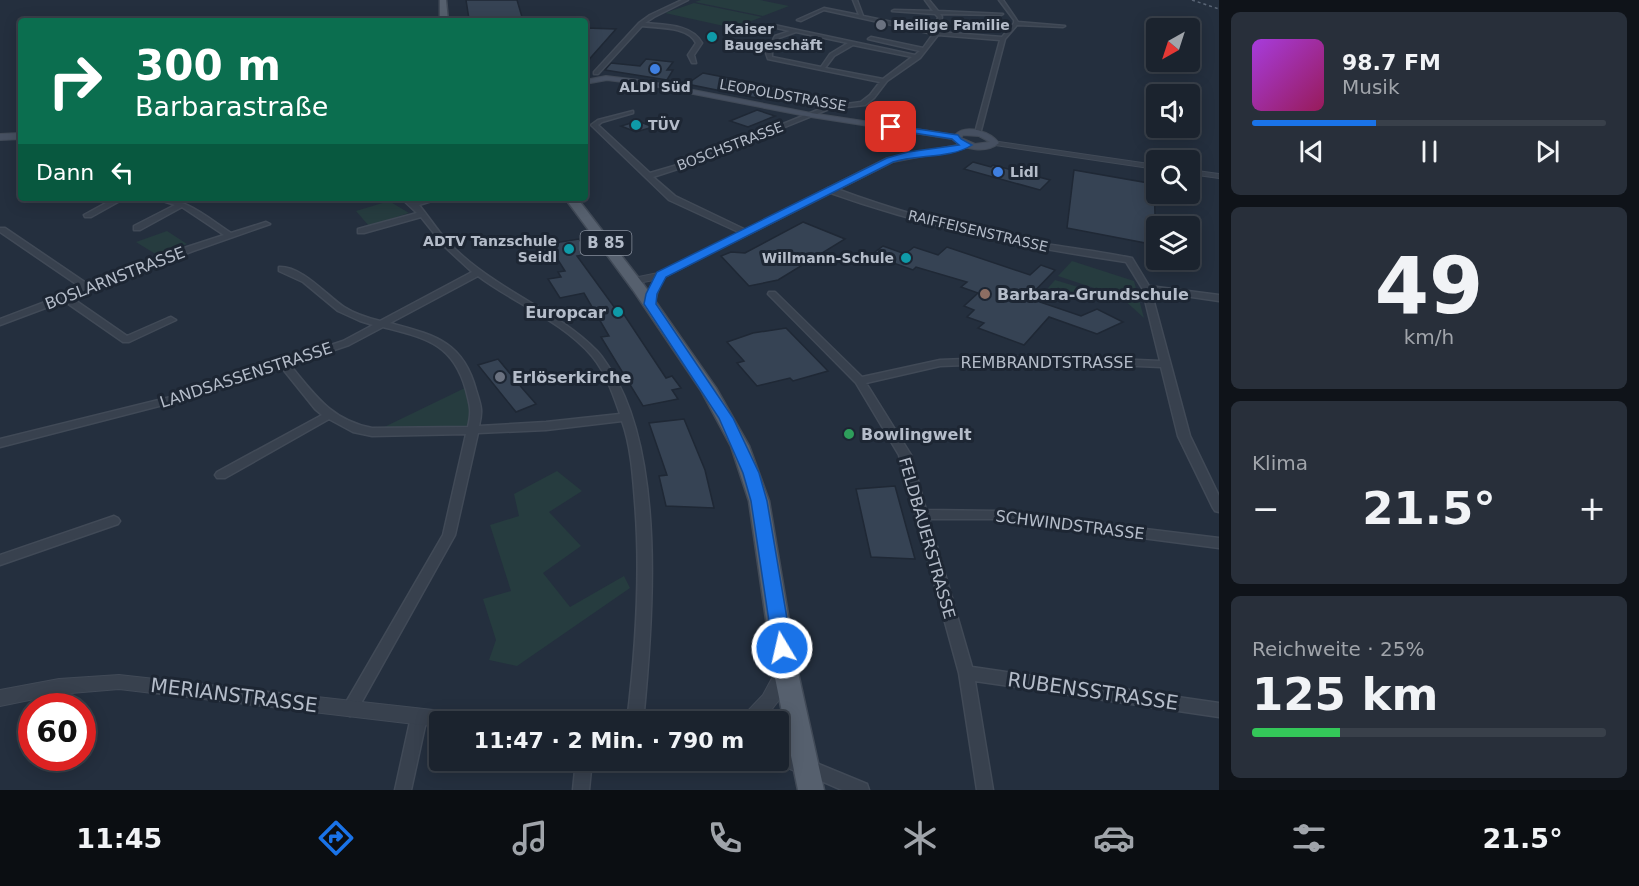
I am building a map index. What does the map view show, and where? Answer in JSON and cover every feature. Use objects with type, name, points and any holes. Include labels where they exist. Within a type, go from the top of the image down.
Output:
[{"type":"main road","points":[[444,0],[444,18]]},
{"type":"main road","points":[[588,73],[596,73],[606,78]]},
{"type":"main road","points":[[588,82],[606,78]]},
{"type":"main road","name":"LEOPOLDSTRASSE","points":[[606,78],[647,83],[811,115],[955,137]]},
{"type":"main road","points":[[961,133],[978,133],[993,138],[995,143],[985,147],[968,145],[958,141],[955,137],[961,133]]},
{"type":"main road","points":[[0,137],[18,136]]},
{"type":"main road","name":"B 85","points":[[573,201],[650,304],[726,418],[751,473],[759,501],[786,668],[808,778]]},
{"type":"street","points":[[596,73],[641,24],[652,16],[686,0]]},
{"type":"street","points":[[855,0],[861,15]]},
{"type":"street","points":[[927,0],[940,17],[937,33]]},
{"type":"street","points":[[978,133],[1003,39],[1017,20],[1001,0]]},
{"type":"street","points":[[799,20],[824,9],[861,15],[937,33],[1003,39]]},
{"type":"street","points":[[894,11],[1001,14]]},
{"type":"street","points":[[1016,23],[1063,26]]},
{"type":"street","points":[[641,24],[680,29],[696,37],[699,43],[691,55],[694,62]]},
{"type":"street","points":[[774,26],[792,32],[918,57]]},
{"type":"street","points":[[782,32],[792,32]]},
{"type":"street","points":[[792,32],[777,37],[769,53],[770,58],[884,81]]},
{"type":"street","name":"BOSCHSTRASSE","points":[[648,176],[738,145],[832,107],[862,104],[868,101],[884,81],[918,57],[937,33]]},
{"type":"street","points":[[871,39],[925,50]]},
{"type":"street","points":[[822,69],[832,55],[851,44]]},
{"type":"street","points":[[631,112],[594,125],[672,198],[744,233]]},
{"type":"street","points":[[995,143],[1146,166]]},
{"type":"street","points":[[633,281],[661,275],[898,157],[968,145]]},
{"type":"street","points":[[1200,173],[1219,176]]},
{"type":"street","name":"RAIFFEISENSTRASSE","points":[[831,190],[912,216],[1004,240],[1129,260],[1146,288]]},
{"type":"street","points":[[88,214],[115,201]]},
{"type":"street","points":[[170,201],[182,204],[230,236]]},
{"type":"street","points":[[410,201],[444,242],[478,272],[550,318],[595,354],[614,380],[640,474],[645,575],[636,711]]},
{"type":"street","points":[[137,228],[182,204]]},
{"type":"street","points":[[361,231],[422,214]]},
{"type":"street","name":"BOSLARNSTRASSE","points":[[0,322],[266,224]]},
{"type":"street","points":[[2,230],[88,288]]},
{"type":"street","points":[[282,269],[306,280],[341,309],[363,319],[427,336],[447,348],[468,375],[477,412],[449,536],[350,709]]},
{"type":"street","name":"LANDSASSENSTRASSE","points":[[0,443],[190,395],[346,343],[478,272]]},
{"type":"street","points":[[650,304],[654,288],[661,275]]},
{"type":"street","points":[[1219,298],[1146,288],[1184,436],[1219,508]]},
{"type":"street","name":"FELDBAUERSTRASSE","points":[[772,294],[860,381],[905,455],[966,673],[985,790]]},
{"type":"street","points":[[65,297],[126,340],[171,320]]},
{"type":"street","name":"REMBRANDTSTRASSE","points":[[860,381],[940,363],[1045,359],[1165,364]]},
{"type":"street","points":[[284,364],[319,407],[329,415],[357,429],[372,432],[474,430],[626,417]]},
{"type":"street","points":[[221,475],[329,415]]},
{"type":"street","name":"SCHWINDSTRASSE","points":[[921,514],[997,515],[1219,543]]},
{"type":"street","points":[[0,560],[114,521]]},
{"type":"street","points":[[762,711],[775,693],[786,668]]},
{"type":"street","name":"RUBENSSTRASSE","points":[[966,673],[1219,710]]},
{"type":"street","name":"MERIANSTRASSE","points":[[0,698],[34,689],[82,682],[118,681],[429,718]]},
{"type":"street","points":[[403,790],[419,717]]},
{"type":"street","points":[[789,764],[808,778],[861,790]]},
{"type":"street","points":[[581,790],[583,771]]},
{"type":"green space","points":[[701,0],[760,0],[789,6],[763,16],[695,2]]},
{"type":"green space","points":[[694,3],[762,17],[733,28],[665,13]]},
{"type":"green space","points":[[389,201],[409,213],[369,226],[356,211]]},
{"type":"green space","points":[[167,231],[187,244],[157,255],[136,242]]},
{"type":"green space","points":[[1072,261],[1134,281],[1144,318],[1121,297],[1058,276]]},
{"type":"green space","points":[[1055,280],[1088,290],[1081,299],[1048,288]]},
{"type":"green space","points":[[469,386],[473,429],[376,431]]},
{"type":"green space","points":[[557,471],[582,491],[549,512],[581,546],[543,573],[570,607],[624,576],[630,588],[517,666],[489,660],[496,640],[483,599],[511,591],[490,525],[519,516],[514,494]]},
{"type":"building","points":[[466,0],[517,0],[522,17],[496,18],[469,18]]},
{"type":"building","points":[[588,28],[616,29],[588,61]]},
{"type":"building","points":[[646,59],[673,62],[667,70],[673,70],[667,80],[605,70],[611,63],[640,66]]},
{"type":"building","points":[[703,73],[777,87],[761,99],[687,84]]},
{"type":"building","points":[[757,110],[775,116],[748,127],[730,121]]},
{"type":"building","name":"TÜV","points":[[638,121],[653,127],[636,132],[621,126]]},
{"type":"building","name":"Lidl","points":[[973,162],[1050,180],[1040,190],[964,169]]},
{"type":"building","points":[[1074,170],[1146,183],[1146,204],[1155,204],[1155,216],[1146,216],[1146,243],[1067,228]]},
{"type":"building","points":[[803,222],[845,239],[778,280],[749,286],[721,256],[731,252],[745,253]]},
{"type":"building","points":[[579,239],[589,254],[577,256],[617,311],[621,310],[666,378],[672,376],[681,388],[672,390],[678,399],[643,406],[601,337],[609,336],[584,293],[560,298],[548,279],[561,277],[558,272],[565,271],[548,244]]},
{"type":"building","name":"Barbara-Grundschule","points":[[883,246],[905,254],[914,247],[938,255],[947,247],[1030,275],[1041,265],[1055,270],[1028,298],[1081,316],[1097,309],[1123,322],[1097,334],[1049,317],[1024,345],[978,328],[984,323],[967,317],[974,310],[964,306],[978,293],[961,287],[967,282],[916,267],[913,270],[871,255]]},
{"type":"building","points":[[786,328],[828,371],[793,381],[790,378],[757,386],[737,363],[744,361],[727,342],[753,333]]},
{"type":"building","name":"Erlöserkirche","points":[[498,359],[536,404],[516,412],[478,365]]},
{"type":"building","points":[[684,419],[705,470],[714,508],[666,506],[659,476],[667,475],[649,423]]},
{"type":"building","points":[[895,486],[915,559],[871,557],[856,489]]},
{"type":"railway","points":[[1192,0],[1219,9]]},
{"type":"place","name":"Heilige Familie","points":[[881,25]]},
{"type":"place","name":"Kaiser Baugeschäft","points":[[712,37]]},
{"type":"place","name":"ALDI Süd","points":[[655,69]]},
{"type":"place","name":"TÜV","points":[[636,125]]},
{"type":"place","name":"Lidl","points":[[998,172]]},
{"type":"place","name":"ADTV Tanzschule Seidl","points":[[569,249]]},
{"type":"place","name":"Willmann-Schule","points":[[906,258]]},
{"type":"place","name":"Barbara-Grundschule","points":[[985,294]]},
{"type":"place","name":"Europcar","points":[[618,312]]},
{"type":"place","name":"Erlöserkirche","points":[[500,377]]},
{"type":"place","name":"Bowlingwelt","points":[[849,434]]},
{"type":"route","points":[[782,648],[759,501],[751,473],[726,418],[650,304],[652,294],[661,275],[890,160],[908,154],[943,151],[968,145],[958,141],[955,137],[891,127]]}]
